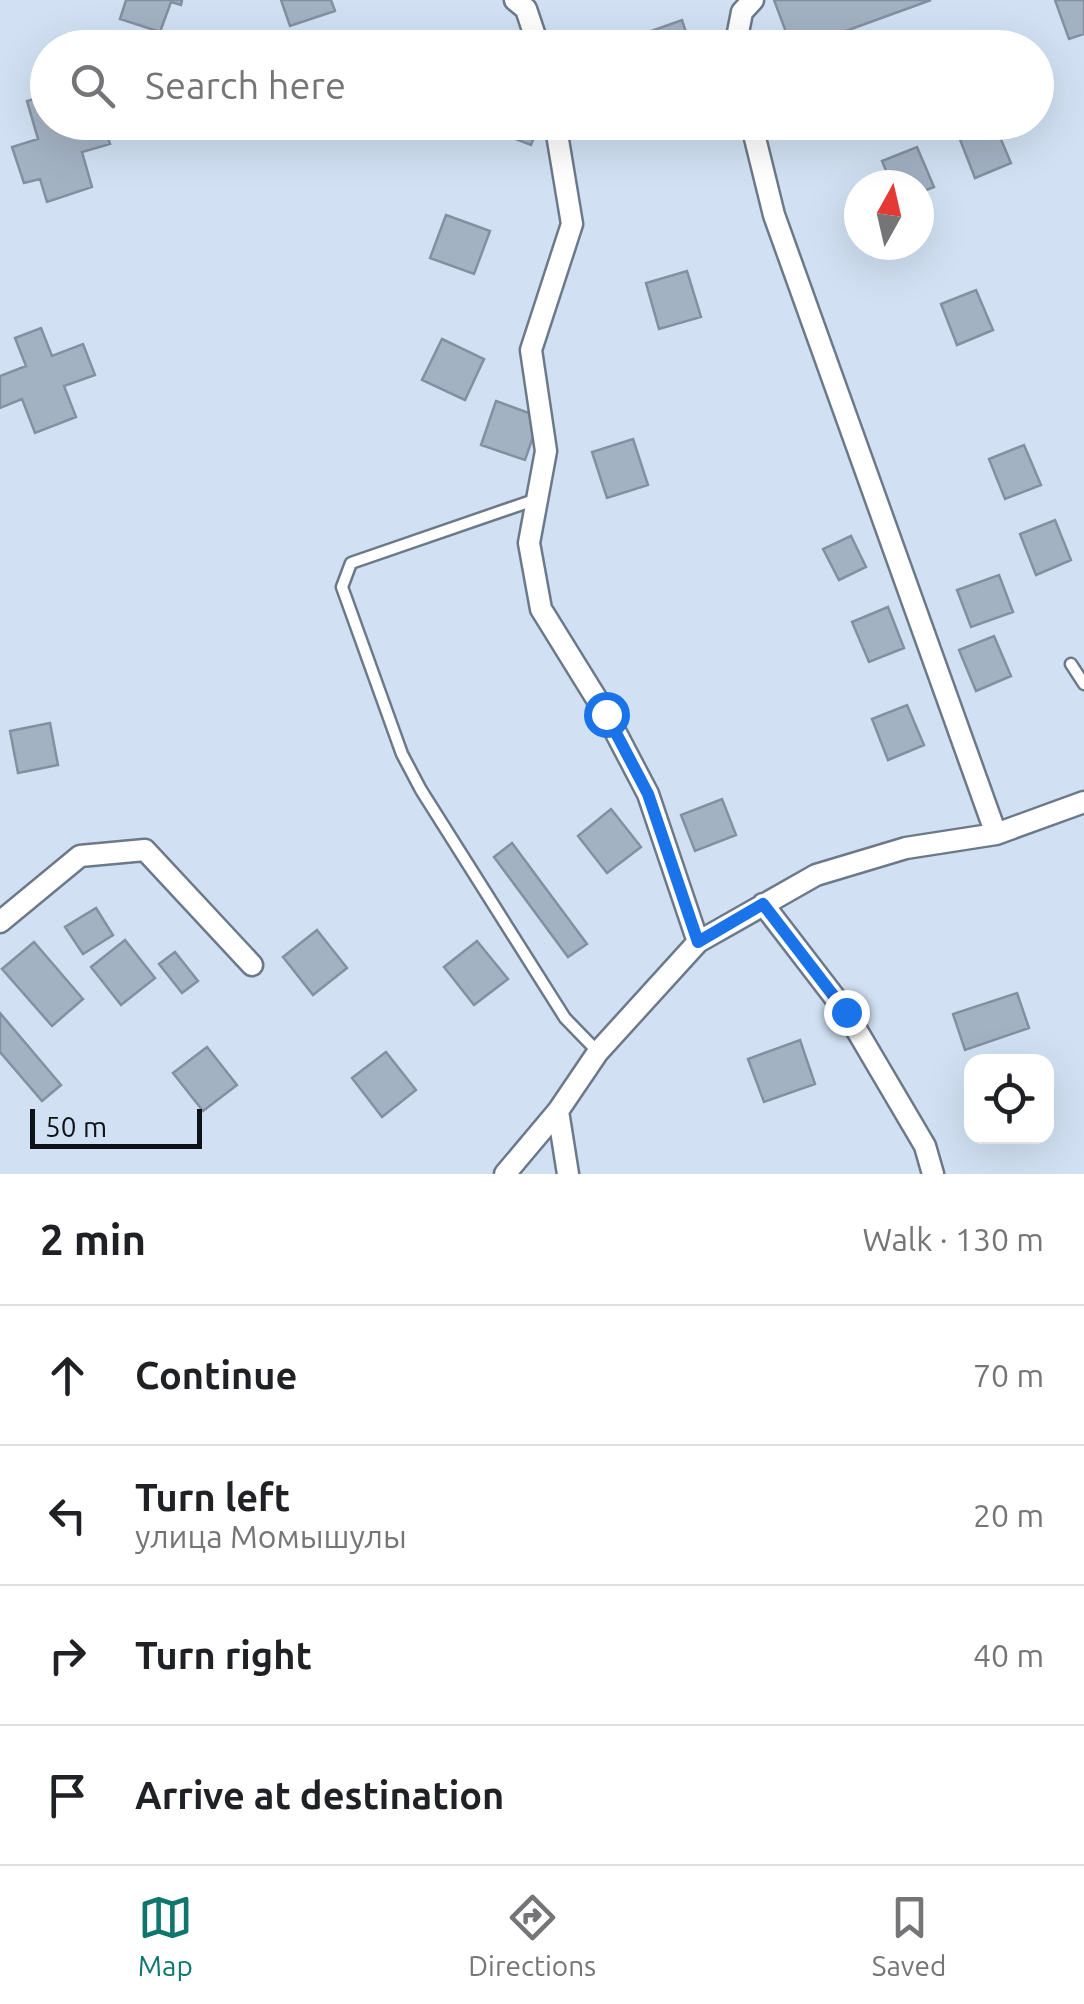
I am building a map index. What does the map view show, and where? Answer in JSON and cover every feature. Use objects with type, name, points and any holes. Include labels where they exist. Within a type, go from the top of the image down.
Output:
[{"type":"street","points":[[515,0],[526,8],[533,30]]},
{"type":"street","points":[[738,30],[742,12],[752,0]]},
{"type":"street","points":[[558,140],[572,224],[532,350],[546,452],[529,543],[541,609],[606,714],[648,794],[698,942]]},
{"type":"street","points":[[755,140],[774,215],[996,834]]},
{"type":"street","points":[[505,1174],[558,1111],[598,1052],[698,942],[816,875],[906,848],[996,834],[1084,802]]},
{"type":"street","points":[[0,922],[80,856],[145,850],[252,965]]},
{"type":"street","points":[[763,904],[846,1012],[925,1146],[933,1174]]},
{"type":"street","points":[[558,1111],[568,1174]]},
{"type":"lane","points":[[538,498],[351,563],[342,587],[402,754],[421,790],[566,1018],[598,1052]]},
{"type":"lane","points":[[1070,664],[1084,684]]},
{"type":"building","points":[[126,0],[182,0],[181,5],[171,2],[161,30],[120,19]]},
{"type":"building","points":[[281,0],[331,0],[335,11],[290,26]]},
{"type":"building","points":[[774,0],[931,0],[848,30],[785,30]]},
{"type":"building","points":[[1055,0],[1084,0],[1084,34],[1069,39]]},
{"type":"building","points":[[682,20],[685,30],[654,30]]},
{"type":"building","points":[[35,140],[109,140],[110,144],[82,152],[92,187],[47,202],[40,179],[24,183],[12,147]]},
{"type":"building","points":[[960,140],[1001,140],[1011,163],[975,178]]},
{"type":"building","points":[[917,147],[927,170],[886,170],[882,161]]},
{"type":"building","points":[[446,215],[490,231],[474,274],[430,258]]},
{"type":"building","points":[[687,271],[701,317],[659,329],[646,283]]},
{"type":"building","points":[[976,290],[993,330],[957,345],[941,304]]},
{"type":"building","points":[[41,328],[52,356],[83,344],[95,375],[64,386],[76,417],[35,433],[22,399],[0,408],[0,376],[26,366],[15,338]]},
{"type":"building","points":[[442,339],[484,359],[465,400],[422,380]]},
{"type":"building","points":[[496,401],[540,417],[525,460],[481,445]]},
{"type":"building","points":[[633,439],[648,485],[607,498],[592,452]]},
{"type":"building","points":[[1024,445],[1041,485],[1005,499],[989,459]]},
{"type":"building","points":[[1055,520],[1071,560],[1036,575],[1020,534]]},
{"type":"building","points":[[851,536],[866,567],[839,580],[823,549]]},
{"type":"building","points":[[999,575],[1013,612],[971,627],[957,590]]},
{"type":"building","points":[[888,607],[904,648],[869,662],[852,622]]},
{"type":"building","points":[[994,636],[1011,676],[976,691],[959,650]]},
{"type":"building","points":[[907,705],[924,745],[888,760],[872,719]]},
{"type":"building","points":[[50,723],[58,765],[18,773],[10,731]]},
{"type":"building","points":[[722,799],[736,835],[695,851],[681,815]]},
{"type":"building","points":[[611,809],[641,847],[607,873],[578,836]]},
{"type":"building","points":[[512,843],[587,944],[568,957],[494,857]]},
{"type":"building","points":[[96,908],[113,935],[83,954],[65,927]]},
{"type":"building","points":[[317,930],[347,968],[313,995],[283,957]]},
{"type":"building","points":[[125,940],[155,978],[121,1005],[91,967]]},
{"type":"building","points":[[477,941],[508,979],[474,1005],[444,967]]},
{"type":"building","points":[[34,942],[83,999],[52,1026],[2,969]]},
{"type":"building","points":[[175,952],[198,981],[182,993],[159,964]]},
{"type":"building","points":[[1017,993],[1029,1028],[965,1050],[953,1014]]},
{"type":"building","points":[[0,1013],[61,1085],[42,1101],[0,1052]]},
{"type":"building","points":[[800,1040],[815,1084],[764,1102],[748,1059]]},
{"type":"building","points":[[207,1047],[237,1085],[203,1111],[173,1073]]},
{"type":"building","points":[[386,1052],[416,1090],[382,1117],[352,1078]]},
{"type":"route","points":[[606,714],[648,794],[698,942],[763,904],[846,1012]]}]
